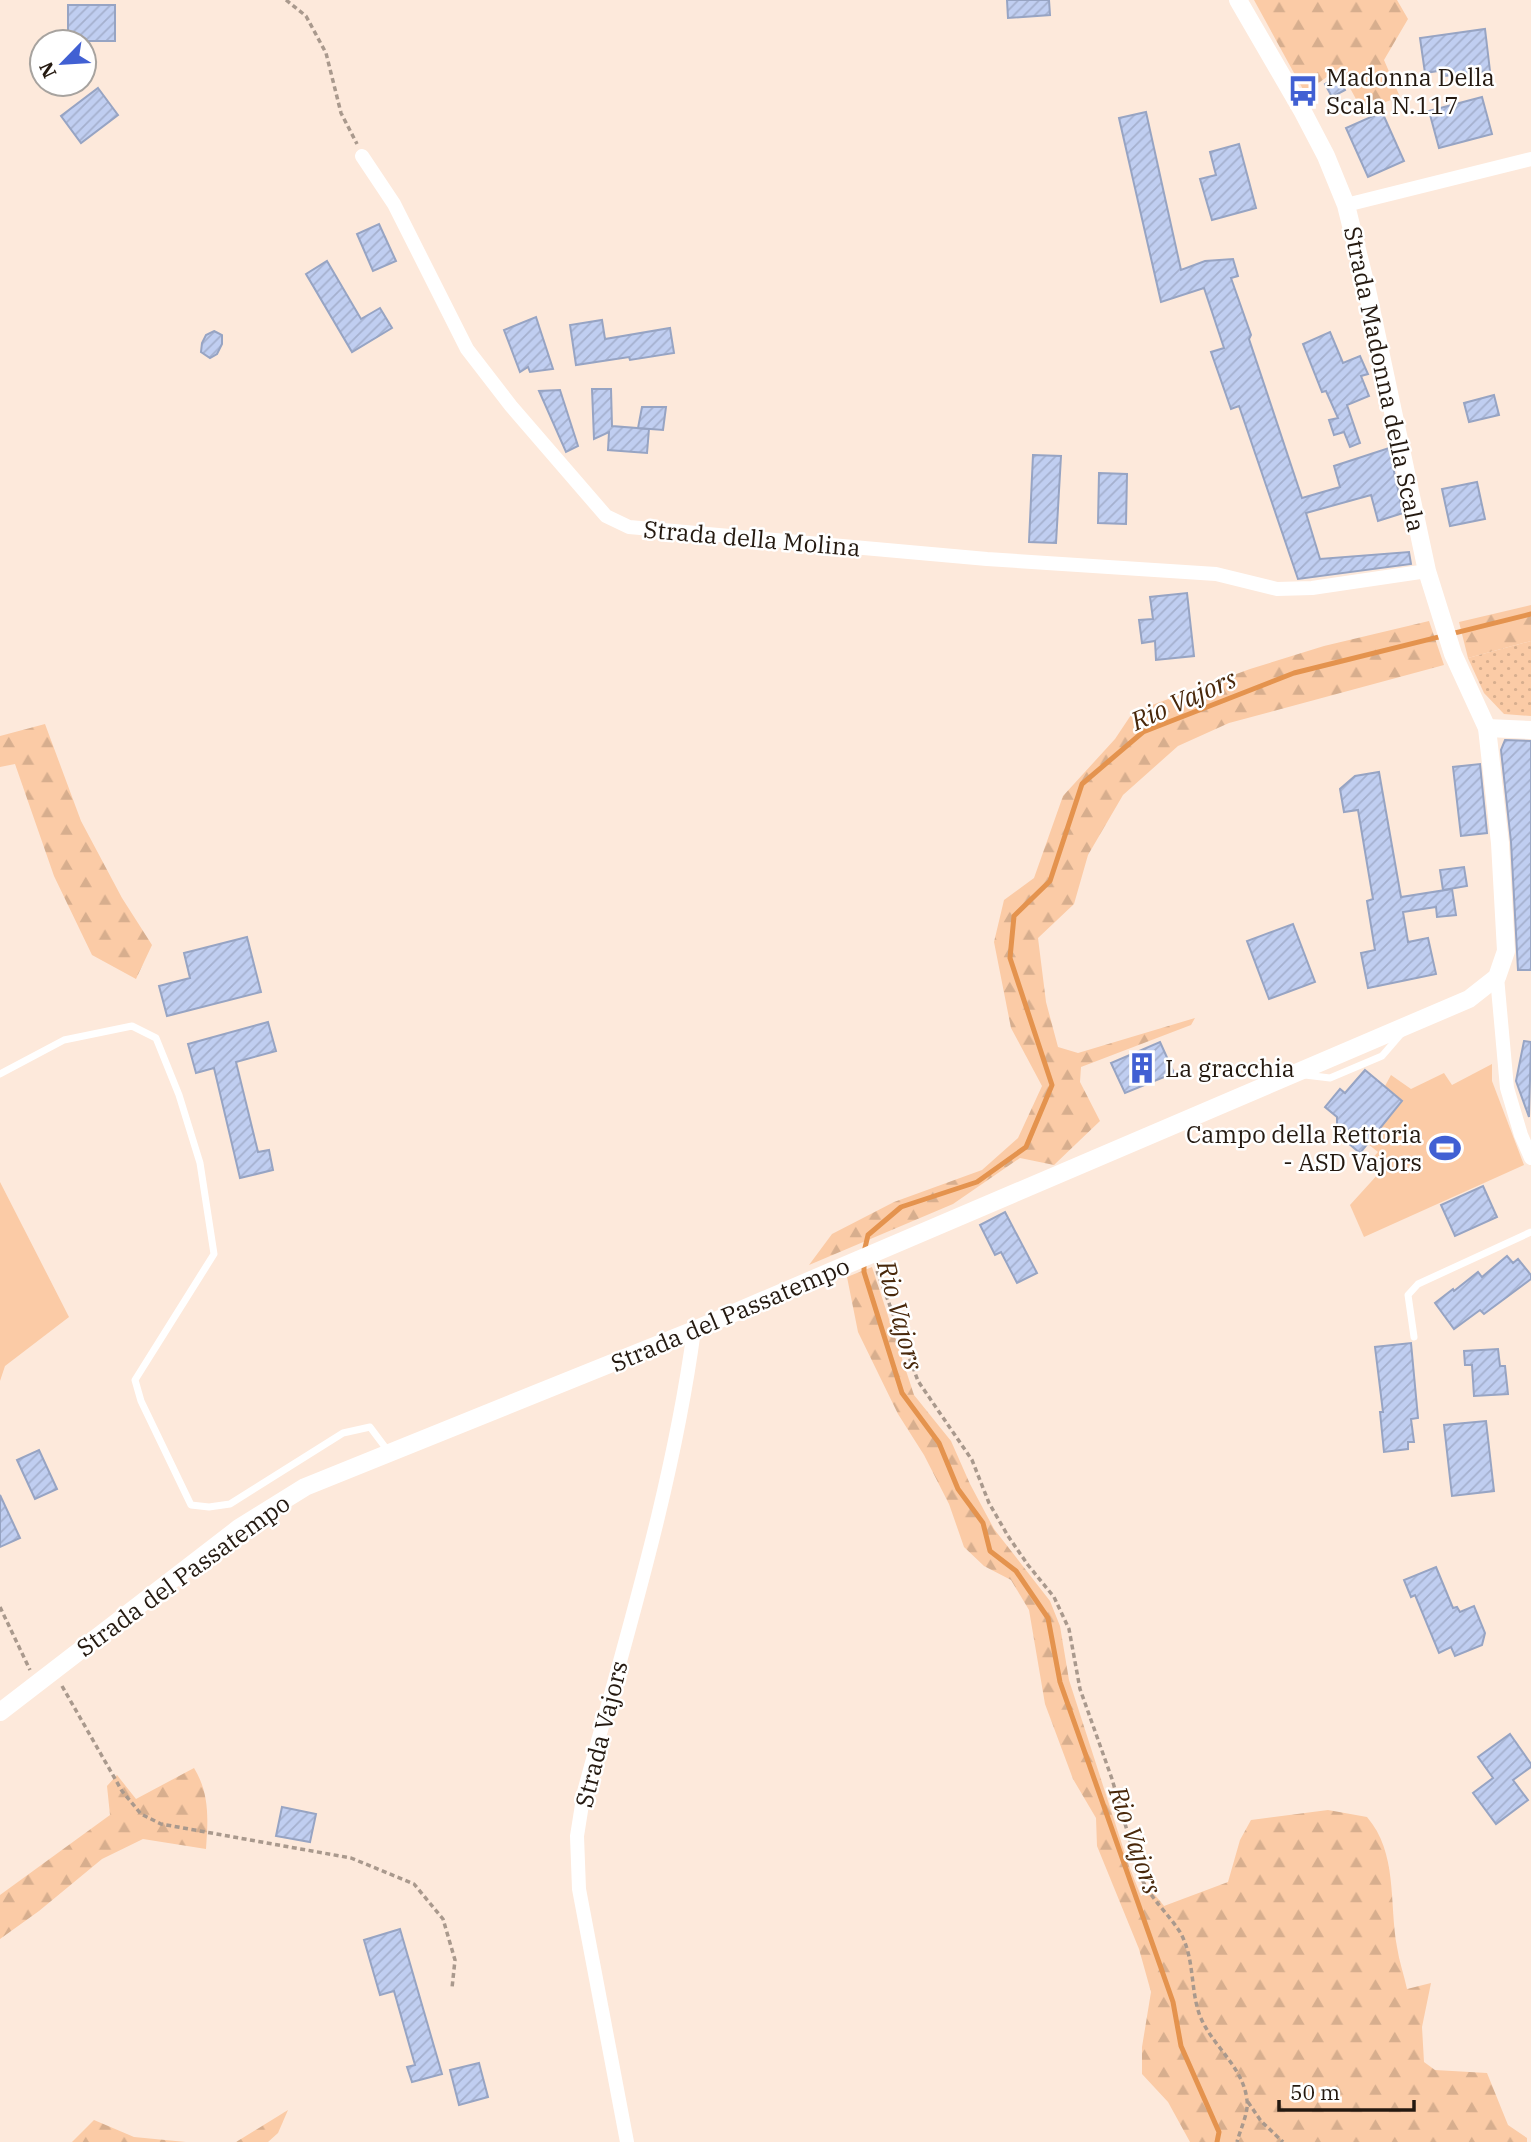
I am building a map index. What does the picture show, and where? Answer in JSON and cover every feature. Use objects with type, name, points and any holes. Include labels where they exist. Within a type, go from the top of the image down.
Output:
[{"type":"street","name":"Strada Madonna della Scala","points":[[1238,0],[1320,145],[1346,205],[1367,290],[1427,571],[1453,654],[1487,729]]},
{"type":"street","name":"Strada della Molina","points":[[362,156],[394,204],[467,349],[511,406],[606,516],[629,527],[987,559],[1216,574],[1277,589],[1312,588],[1427,571]]},
{"type":"street","points":[[1346,205],[1531,159]]},
{"type":"street","points":[[1531,730],[1487,729],[1500,843],[1506,951],[1497,977],[1507,1088],[1531,1158]]},
{"type":"street","name":"Strada del Passatempo","points":[[0,1712],[239,1528],[304,1487],[873,1255],[1469,999],[1497,977]]},
{"type":"street","name":"Strada Vajors","points":[[627,2142],[579,1889],[577,1836],[584,1792],[661,1507],[687,1386],[694,1330]]},
{"type":"lane","points":[[0,1074],[64,1040],[132,1026],[156,1038],[179,1095],[200,1163],[214,1254],[135,1380],[141,1401],[191,1505],[209,1507],[230,1504],[343,1433],[370,1427],[389,1453]]},
{"type":"lane","points":[[1413,1337],[1408,1295],[1412,1289],[1531,1232]]},
{"type":"path","points":[[286,0],[306,16],[326,52],[341,113],[362,156]]},
{"type":"path","points":[[873,1255],[918,1381],[972,1460],[989,1503],[1028,1565],[1054,1597],[1069,1629],[1080,1689],[1112,1779],[1140,1875],[1145,1888],[1181,1934],[1194,1978],[1199,2014],[1232,2062],[1248,2102],[1261,2122],[1283,2142]]},
{"type":"path","points":[[0,1606],[37,1684]]},
{"type":"path","points":[[53,1672],[122,1791],[142,1814],[161,1824],[351,1858],[414,1884],[443,1919],[455,1960],[452,1989]]},
{"type":"path","points":[[1237,2142],[1248,2102]]},
{"type":"green space","points":[[1254,0],[1397,0],[1408,19],[1384,60],[1400,97],[1362,110],[1339,68],[1305,93]]},
{"type":"green space","points":[[1531,605],[1531,641],[1468,658],[1459,622]]},
{"type":"green space","points":[[1429,621],[1444,665],[1229,723],[1178,746],[1123,795],[1088,855],[1074,904],[1038,938],[1046,1002],[1058,1047],[1078,1053],[1195,1018],[1191,1025],[1081,1067],[1080,1082],[1100,1121],[1054,1165],[1020,1158],[953,1204],[809,1265],[832,1234],[894,1202],[982,1170],[1018,1138],[1042,1086],[1011,1028],[994,942],[1004,900],[1034,878],[1063,796],[1115,739],[1133,712],[1250,669],[1324,646]]},
{"type":"green space","points":[[1531,641],[1531,716],[1504,714],[1484,693],[1468,658]]},
{"type":"green space","points":[[45,724],[81,821],[122,898],[152,945],[136,979],[92,955],[54,876],[15,764],[0,767],[0,736]]},
{"type":"green space","name":"Campo della Rettoria - ASD Vajors","points":[[1492,1064],[1492,1081],[1524,1165],[1364,1237],[1350,1205],[1380,1172],[1370,1161],[1378,1152],[1368,1144],[1402,1101],[1385,1086],[1391,1075],[1411,1089],[1444,1073],[1452,1085]]},
{"type":"green space","points":[[0,1182],[69,1317],[5,1366],[0,1381]]},
{"type":"green space","points":[[872,1267],[914,1395],[951,1441],[994,1529],[1050,1601],[1060,1626],[1069,1680],[1141,1896],[1151,1890],[1164,1906],[1228,1882],[1240,1840],[1251,1820],[1328,1810],[1367,1817],[1384,1846],[1388,1862],[1397,1947],[1407,1989],[1431,1983],[1422,2027],[1424,2062],[1435,2070],[1487,2073],[1508,2125],[1527,2138],[1527,2142],[1190,2142],[1168,2102],[1142,2074],[1142,2047],[1151,1992],[1139,1949],[1097,1846],[1096,1818],[1073,1779],[1045,1704],[1029,1610],[1011,1580],[984,1566],[964,1547],[949,1504],[924,1455],[898,1414],[858,1332],[847,1277]]},
{"type":"green space","points":[[194,1768],[205,1797],[206,1849],[143,1839],[102,1859],[0,1939],[0,1895],[110,1815],[107,1786],[117,1775],[136,1799]]},
{"type":"green space","points":[[288,2110],[278,2133],[268,2142],[236,2142]]},
{"type":"green space","points":[[94,2120],[134,2137],[186,2142],[72,2142]]},
{"type":"building","points":[[1007,0],[1049,0],[1050,15],[1008,18]]},
{"type":"building","points":[[68,5],[115,5],[115,41],[98,41],[98,28],[68,28]]},
{"type":"building","points":[[1485,29],[1490,71],[1445,76],[1444,70],[1425,73],[1420,38]]},
{"type":"building","points":[[1338,76],[1345,90],[1332,97],[1325,84]]},
{"type":"building","points":[[98,88],[118,115],[81,143],[61,116],[85,98],[98,98]]},
{"type":"building","points":[[1482,97],[1492,134],[1439,148],[1429,111]]},
{"type":"building","points":[[1146,112],[1181,270],[1205,261],[1233,259],[1238,276],[1231,278],[1302,498],[1340,487],[1334,466],[1389,448],[1403,513],[1378,521],[1371,495],[1306,513],[1320,559],[1409,552],[1411,564],[1298,579],[1239,406],[1231,409],[1211,352],[1224,348],[1204,288],[1161,302],[1119,118]]},
{"type":"building","points":[[1382,112],[1404,161],[1368,177],[1346,128]]},
{"type":"building","points":[[1239,144],[1256,208],[1212,220],[1200,179],[1216,175],[1210,152]]},
{"type":"building","points":[[379,224],[396,261],[373,271],[357,234]]},
{"type":"building","points":[[327,261],[361,319],[380,308],[392,328],[352,352],[306,274]]},
{"type":"building","points":[[536,317],[553,369],[530,372],[528,367],[520,372],[504,330]]},
{"type":"building","points":[[602,320],[605,339],[670,328],[674,353],[576,365],[570,325]]},
{"type":"building","points":[[214,331],[222,335],[222,344],[217,354],[210,358],[201,352],[202,343],[206,335]]},
{"type":"building","points":[[1330,332],[1343,363],[1360,356],[1368,374],[1361,376],[1369,396],[1347,405],[1360,443],[1350,447],[1344,432],[1334,435],[1329,420],[1338,418],[1326,391],[1322,392],[1303,344]]},
{"type":"building","points":[[592,389],[611,389],[612,426],[649,429],[647,453],[608,450],[609,432],[594,439]]},
{"type":"building","points":[[560,390],[578,446],[566,452],[539,391]]},
{"type":"building","points":[[1494,395],[1499,415],[1469,422],[1464,403]]},
{"type":"building","points":[[642,407],[666,407],[663,430],[638,428]]},
{"type":"building","points":[[1033,455],[1061,456],[1056,543],[1029,542]]},
{"type":"building","points":[[1099,473],[1127,474],[1126,524],[1098,523]]},
{"type":"building","points":[[1477,482],[1485,519],[1450,526],[1442,489]]},
{"type":"building","points":[[1187,593],[1194,656],[1156,660],[1155,641],[1142,643],[1139,620],[1153,619],[1150,597]]},
{"type":"building","points":[[1505,740],[1531,741],[1531,970],[1518,970],[1511,842],[1501,750]]},
{"type":"building","points":[[1480,764],[1487,833],[1461,836],[1453,767]]},
{"type":"building","points":[[1379,772],[1401,897],[1452,889],[1456,915],[1437,917],[1436,907],[1403,912],[1408,942],[1428,938],[1436,974],[1368,988],[1361,953],[1375,950],[1367,901],[1373,899],[1358,810],[1344,812],[1340,789],[1355,776]]},
{"type":"building","points":[[1464,867],[1467,886],[1443,890],[1440,870]]},
{"type":"building","points":[[1293,924],[1315,982],[1269,999],[1247,941]]},
{"type":"building","points":[[247,937],[261,992],[167,1016],[159,986],[190,978],[184,953]]},
{"type":"building","points":[[268,1022],[276,1051],[236,1062],[258,1152],[269,1150],[273,1170],[240,1178],[214,1068],[196,1073],[188,1044]]},
{"type":"building","points":[[1524,1041],[1531,1042],[1529,1117],[1516,1081]]},
{"type":"building","name":"La gracchia","points":[[1160,1042],[1174,1073],[1125,1093],[1111,1063]]},
{"type":"building","points":[[1365,1070],[1402,1101],[1360,1153],[1337,1128],[1337,1117],[1325,1107],[1340,1089],[1345,1093]]},
{"type":"building","points":[[1483,1186],[1497,1217],[1455,1236],[1441,1205]]},
{"type":"building","points":[[1005,1212],[1037,1273],[1017,1283],[1001,1252],[995,1255],[980,1225]]},
{"type":"building","points":[[1507,1256],[1513,1263],[1518,1259],[1531,1275],[1531,1279],[1484,1314],[1480,1310],[1454,1329],[1435,1303],[1478,1272],[1482,1277]]},
{"type":"building","points":[[1411,1343],[1418,1418],[1411,1419],[1414,1442],[1408,1442],[1408,1449],[1384,1452],[1380,1412],[1383,1412],[1375,1347]]},
{"type":"building","points":[[1498,1349],[1500,1366],[1505,1366],[1508,1394],[1474,1396],[1472,1365],[1465,1365],[1464,1351]]},
{"type":"building","points":[[1486,1421],[1494,1491],[1452,1496],[1444,1425]]},
{"type":"building","points":[[39,1450],[57,1489],[35,1499],[17,1460]]},
{"type":"building","points":[[0,1495],[20,1538],[0,1547]]},
{"type":"building","points":[[1436,1567],[1453,1608],[1457,1607],[1460,1612],[1474,1606],[1485,1633],[1482,1645],[1455,1656],[1451,1647],[1439,1653],[1415,1595],[1411,1597],[1404,1580]]},
{"type":"building","points":[[1510,1734],[1531,1764],[1531,1767],[1513,1780],[1528,1800],[1496,1824],[1473,1793],[1493,1778],[1478,1757]]},
{"type":"building","points":[[282,1807],[316,1814],[310,1842],[276,1836]]},
{"type":"building","points":[[400,1929],[442,2074],[412,2082],[407,2067],[415,2065],[394,1991],[380,1995],[364,1940]]},
{"type":"building","points":[[479,2063],[488,2097],[459,2105],[450,2070]]},
{"type":"waterway","name":"Rio Vajors","points":[[864,1252],[868,1235],[901,1207],[977,1182],[1026,1147],[1052,1085],[1010,958],[1014,916],[1050,881],[1082,784],[1143,732],[1294,673],[1531,614]]},
{"type":"waterway","name":"Rio Vajors","points":[[864,1262],[864,1272],[902,1393],[939,1443],[958,1489],[983,1523],[990,1551],[1016,1571],[1048,1618],[1060,1682],[1173,2002],[1181,2046],[1219,2132],[1217,2142]]},
{"type":"place","name":"Madonna Della Scala N.117","points":[[1303,91]]},
{"type":"place","name":"La gracchia","points":[[1142,1068]]},
{"type":"place","name":"Campo della Rettoria - ASD Vajors","points":[[1445,1148]]}]
